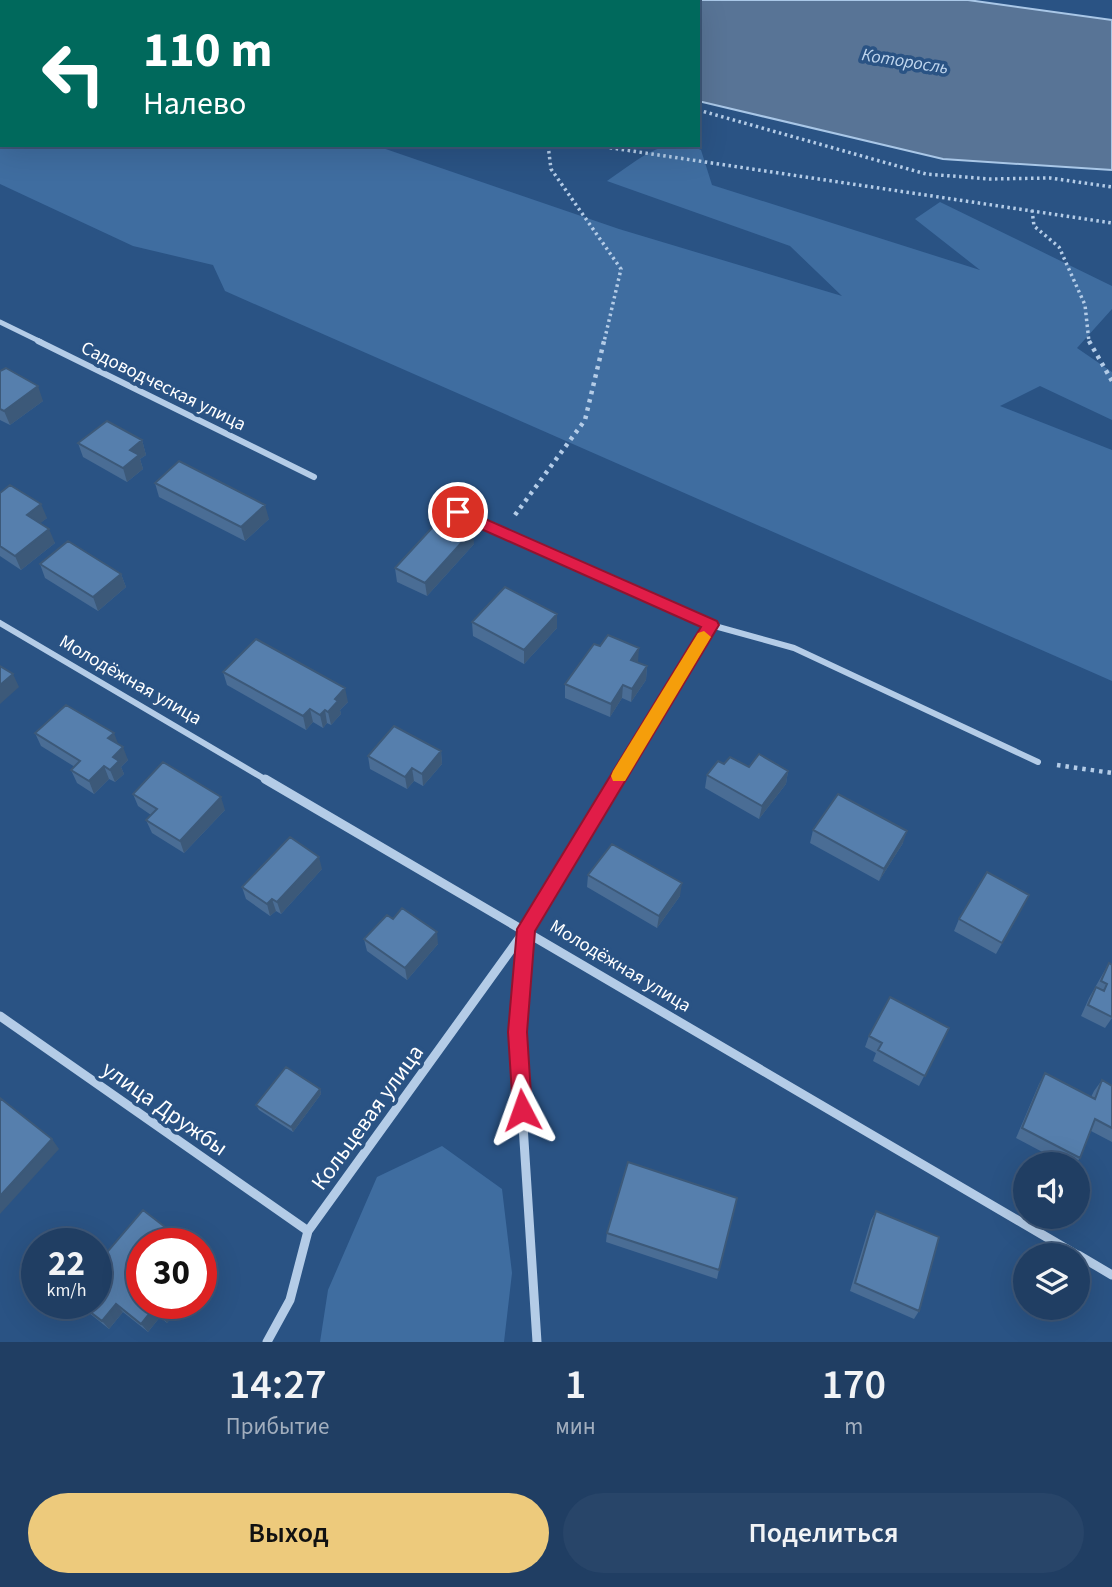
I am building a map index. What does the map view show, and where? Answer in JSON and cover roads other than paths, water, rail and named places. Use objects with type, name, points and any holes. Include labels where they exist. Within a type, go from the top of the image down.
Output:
[{"type":"street","name":"Садоводческая улица","points":[[0,322],[314,477]]},
{"type":"street","points":[[458,512],[711,625],[794,648],[1038,762]]},
{"type":"street","name":"Молодёжная улица","points":[[0,623],[1058,1243]]},
{"type":"street","name":"Кольцевая улица","points":[[267,1342],[290,1300],[308,1231],[526,929],[711,625]]},
{"type":"street","points":[[526,929],[517,1032],[537,1342]]},
{"type":"street","name":"улица Дружбы","points":[[0,1016],[308,1231]]},
{"type":"street","name":"Молодёжная улица","points":[[1090,1262],[1112,1275]]},
{"type":"water","name":"Которосль","points":[[700,0],[968,0],[1112,20],[1112,170],[943,159],[700,101]]}]
